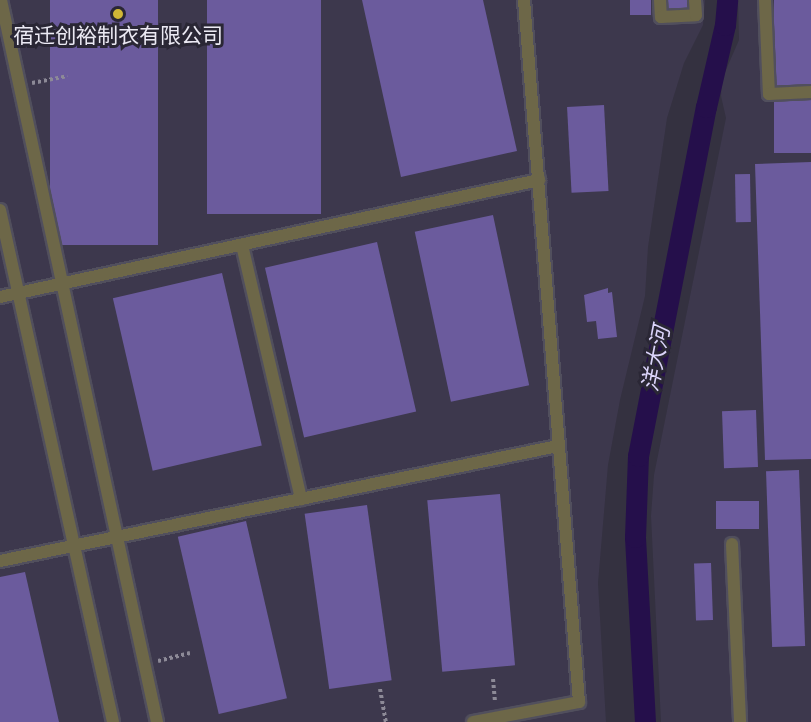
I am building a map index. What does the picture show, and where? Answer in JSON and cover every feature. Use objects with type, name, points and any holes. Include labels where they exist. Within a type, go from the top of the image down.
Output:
[{"type":"lane","points":[[1,0],[157,722]]},
{"type":"lane","points":[[473,722],[579,702],[524,0]]},
{"type":"lane","points":[[660,0],[661,17],[696,15],[695,0]]},
{"type":"lane","points":[[765,0],[769,94],[811,92]]},
{"type":"lane","points":[[0,297],[539,180]]},
{"type":"lane","points":[[0,210],[113,722]]},
{"type":"lane","points":[[242,244],[301,499]]},
{"type":"lane","points":[[0,561],[558,447]]},
{"type":"lane","points":[[732,544],[740,722]]},
{"type":"path","points":[[20,86],[67,76]]},
{"type":"path","points":[[144,664],[190,653]]},
{"type":"path","points":[[493,679],[497,717]]},
{"type":"path","points":[[380,689],[386,722]]},
{"type":"shaded area","points":[[0,0],[705,0],[703,25],[684,63],[667,118],[648,247],[645,296],[620,400],[608,465],[598,583],[606,722],[0,722]]},
{"type":"shaded area","points":[[738,0],[811,0],[811,722],[661,722],[651,516],[654,475],[726,118],[721,96],[722,79],[739,40]]},
{"type":"building","points":[[50,0],[158,0],[158,245],[50,245]]},
{"type":"building","points":[[207,0],[321,0],[321,214],[207,214]]},
{"type":"building","points":[[362,0],[483,0],[517,151],[401,177]]},
{"type":"building","points":[[630,0],[651,0],[651,15],[630,15]]},
{"type":"building","points":[[668,0],[690,0],[690,9],[668,11]]},
{"type":"building","points":[[774,0],[811,0],[811,153],[774,153]]},
{"type":"building","points":[[604,105],[609,191],[572,193],[567,107]]},
{"type":"building","points":[[811,162],[811,459],[765,460],[755,164]]},
{"type":"building","points":[[735,174],[750,174],[751,222],[736,222]]},
{"type":"building","points":[[493,215],[529,385],[451,402],[415,232]]},
{"type":"building","points":[[377,242],[416,412],[304,437],[265,268]]},
{"type":"building","points":[[222,273],[262,445],[153,471],[113,298]]},
{"type":"building","points":[[608,288],[608,293],[612,292],[617,337],[598,339],[596,321],[587,322],[584,295]]},
{"type":"building","points":[[756,410],[758,467],[724,468],[722,411]]},
{"type":"building","points":[[799,470],[805,646],[772,647],[766,471]]},
{"type":"building","points":[[500,494],[515,665],[442,672],[427,500]]},
{"type":"building","points":[[716,501],[759,501],[759,529],[716,529]]},
{"type":"building","points":[[367,505],[392,680],[329,689],[305,514]]},
{"type":"building","points":[[246,521],[287,698],[219,714],[178,537]]},
{"type":"building","points":[[711,563],[713,620],[696,621],[694,564]]},
{"type":"building","points":[[25,572],[59,722],[0,722],[0,577]]},
{"type":"waterway","name":"洋大河","points":[[645,722],[635,537],[638,456],[706,107],[725,25],[727,0]]},
{"type":"place","name":"宿迁创裕制衣有限公司","points":[[118,14]]}]
